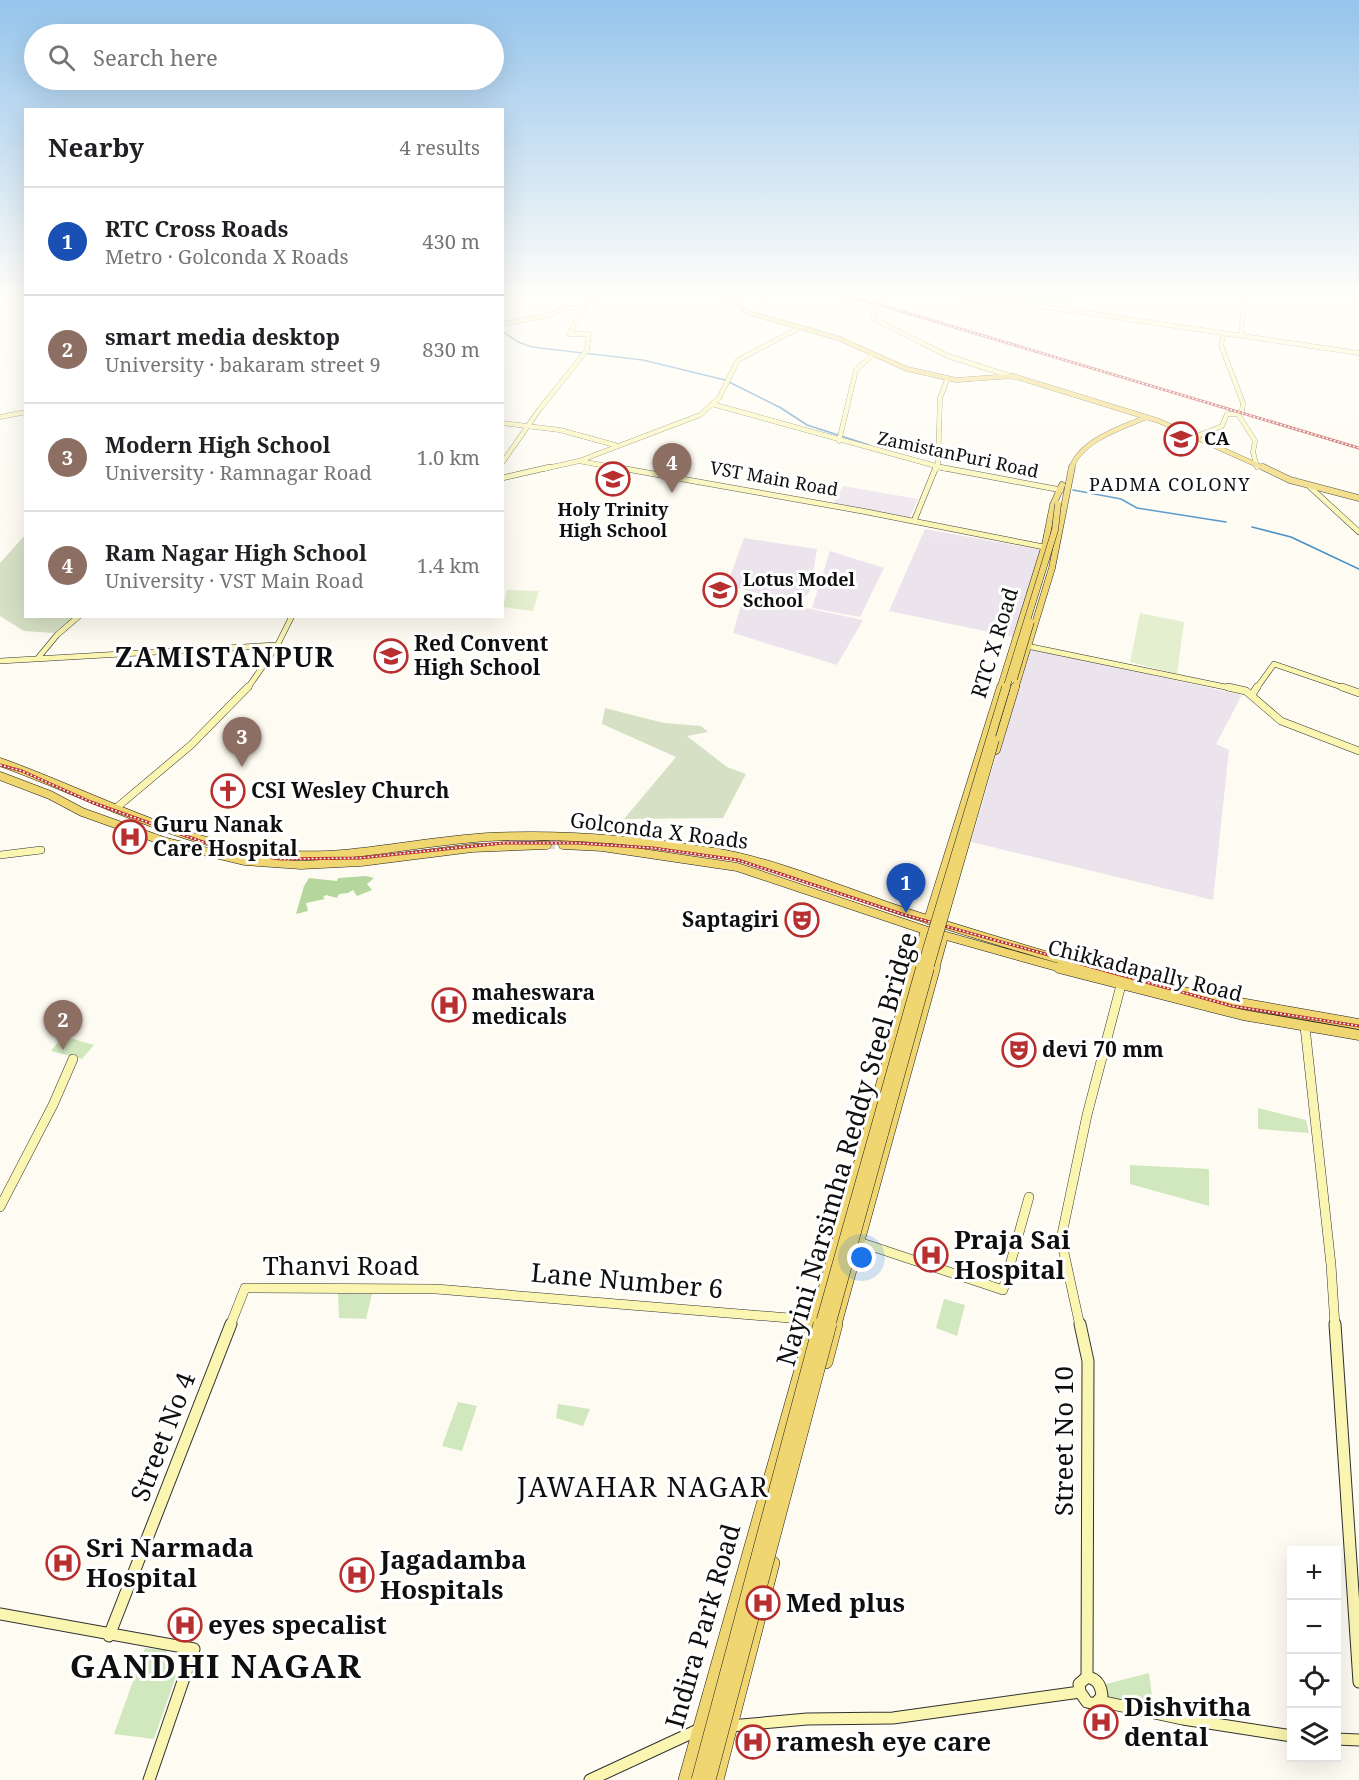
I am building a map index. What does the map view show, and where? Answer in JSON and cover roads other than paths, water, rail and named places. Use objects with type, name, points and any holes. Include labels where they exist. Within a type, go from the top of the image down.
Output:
[{"type":"main road","points":[[939,378],[967,382],[1006,378]]},
{"type":"main road","points":[[947,378],[956,380],[974,378]]},
{"type":"main road","points":[[1018,378],[1197,436],[1281,478],[1359,499]]},
{"type":"main road","points":[[1143,417],[1195,437],[1290,480],[1359,499]]},
{"type":"main road","name":"RTC X Road","points":[[926,925],[1045,546],[1053,505],[1057,502],[1067,465],[1081,449],[1143,417]]},
{"type":"main road","name":"RTC X Road","points":[[948,931],[956,887],[1050,565],[1057,548],[1070,471],[1081,449]]},
{"type":"main road","name":"Nayini Narsimha Reddy Steel Bridge","points":[[698,1780],[814,1347],[959,836],[1055,530],[1057,502]]},
{"type":"main road","name":"Nayini Narsimha Reddy Steel Bridge","points":[[709,1780],[850,1249],[935,946],[1050,565]]},
{"type":"main road","points":[[0,762],[47,778],[115,809],[219,844],[289,855],[382,856]]},
{"type":"main road","points":[[0,776],[50,795],[82,812],[166,842],[245,861],[310,865],[472,848],[547,845]]},
{"type":"main road","points":[[154,836],[164,826]]},
{"type":"main road","name":"Golconda X Roads","points":[[382,856],[485,837],[520,836],[715,852],[765,864],[910,914],[926,925]]},
{"type":"main road","points":[[563,845],[576,841],[736,867],[909,925],[926,925]]},
{"type":"main road","points":[[939,882],[956,887]]},
{"type":"main road","points":[[910,914],[926,911],[933,903]]},
{"type":"main road","points":[[909,925],[920,948]]},
{"type":"main road","name":"Chikkadapally Road","points":[[926,925],[1190,1004],[1305,1027],[1359,1035]]},
{"type":"main road","name":"Indira Park Road","points":[[685,1780],[926,925]]},
{"type":"main road","points":[[717,1780],[859,1242],[934,972],[948,931]]},
{"type":"main road","name":"Chikkadapally Road","points":[[1032,956],[1200,996],[1359,1024]]},
{"type":"main road","points":[[915,967],[934,972]]},
{"type":"main road","points":[[872,1117],[893,1122]]},
{"type":"main road","points":[[766,1487],[791,1496]]},
{"type":"street","points":[[504,460],[565,378]]},
{"type":"street","points":[[504,478],[579,461],[615,445],[700,415],[719,398],[729,378]]},
{"type":"street","points":[[840,438],[854,378]]},
{"type":"street","points":[[1197,436],[1222,426],[1227,414],[1238,414],[1242,411],[1243,403],[1234,378]]},
{"type":"street","points":[[914,521],[937,466],[940,398],[947,380]]},
{"type":"street","name":"ZamistanPuri Road","points":[[712,404],[937,466],[1061,490]]},
{"type":"street","points":[[0,417],[24,412]]},
{"type":"street","points":[[1238,414],[1255,441],[1253,452],[1257,466]]},
{"type":"street","points":[[504,423],[560,430],[615,445]]},
{"type":"street","name":"VST Main Road","points":[[579,461],[1057,548]]},
{"type":"street","points":[[1310,487],[1359,531]]},
{"type":"street","points":[[38,658],[77,618]]},
{"type":"street","points":[[115,809],[201,738],[252,684],[286,631],[291,618]]},
{"type":"street","points":[[1013,643],[1246,691],[1281,721],[1359,751]]},
{"type":"street","points":[[0,661],[277,645]]},
{"type":"street","points":[[1252,695],[1273,665],[1359,694]]},
{"type":"street","points":[[0,855],[41,850]]},
{"type":"street","name":"Street No 10","points":[[1087,1677],[1088,1361],[1061,1239],[1087,1115],[1121,985]]},
{"type":"street","points":[[1305,1027],[1331,1265],[1359,1682]]},
{"type":"street","points":[[0,1207],[53,1106],[74,1059]]},
{"type":"street","points":[[859,1242],[1003,1290],[1029,1197]]},
{"type":"street","name":"Thanvi Road","points":[[245,1288],[436,1289]]},
{"type":"street","name":"Street No 4","points":[[109,1635],[245,1288]]},
{"type":"street","name":"Lane Number 6","points":[[436,1289],[814,1320]]},
{"type":"street","points":[[0,1614],[194,1649],[149,1780]]},
{"type":"street","points":[[1099,1701],[1102,1690],[1098,1683],[1087,1677],[1080,1684],[1080,1692],[1087,1702],[1095,1704],[1099,1701],[1183,1719],[1287,1735]]},
{"type":"street","points":[[590,1780],[699,1729],[807,1719],[893,1718],[1080,1692]]},
{"type":"street","points":[[1341,1739],[1359,1740]]},
{"type":"waterway","points":[[717,378],[725,380]]},
{"type":"waterway","points":[[729,382],[781,408],[807,425],[869,445]]},
{"type":"waterway","points":[[1073,490],[1121,499],[1137,508],[1226,522]]},
{"type":"waterway","points":[[1252,527],[1291,537],[1359,569]]},
{"type":"tunnel","points":[[547,845],[563,845]]},
{"type":"railway","points":[[1125,378],[1359,448]]},
{"type":"railway","points":[[0,765],[22,771],[91,802],[200,841],[250,855],[281,859],[360,858],[503,843],[577,843],[653,848],[738,860],[905,915],[1232,1006],[1359,1026]]},
{"type":"place","name":"CA","points":[[1181,439]]},
{"type":"place","name":"Holy Trinity High School","points":[[613,479]]},
{"type":"place","name":"Ram Nagar High School","points":[[672,493]]},
{"type":"place","name":"Lotus Model School","points":[[720,590]]},
{"type":"place","name":"Red Convent High School","points":[[391,656]]},
{"type":"place","name":"Modern High School","points":[[242,767]]},
{"type":"place","name":"CSI Wesley Church","points":[[228,791]]},
{"type":"place","name":"Guru Nanak Care Hospital","points":[[130,837]]},
{"type":"place","name":"RTC Cross Roads","points":[[906,913]]},
{"type":"place","name":"Saptagiri","points":[[802,920]]},
{"type":"place","name":"maheswara medicals","points":[[449,1005]]},
{"type":"place","name":"smart media desktop","points":[[63,1050]]},
{"type":"place","name":"devi 70 mm","points":[[1019,1050]]},
{"type":"place","name":"Praja Sai Hospital","points":[[931,1255]]},
{"type":"place","name":"Sri Narmada Hospital","points":[[63,1563]]},
{"type":"place","name":"Jagadamba Hospitals","points":[[357,1575]]},
{"type":"place","name":"Med plus","points":[[763,1603]]},
{"type":"place","name":"eyes specalist","points":[[185,1625]]},
{"type":"place","name":"Dishvitha dental","points":[[1101,1722]]},
{"type":"place","name":"ramesh eye care","points":[[753,1742]]},
{"type":"district","name":"PADMA COLONY","points":[[1170,485]]},
{"type":"district","name":"ZAMISTANPUR","points":[[225,658]]},
{"type":"district","name":"JAWAHAR NAGAR","points":[[643,1488]]},
{"type":"district","name":"GANDHI NAGAR","points":[[216,1666]]}]
